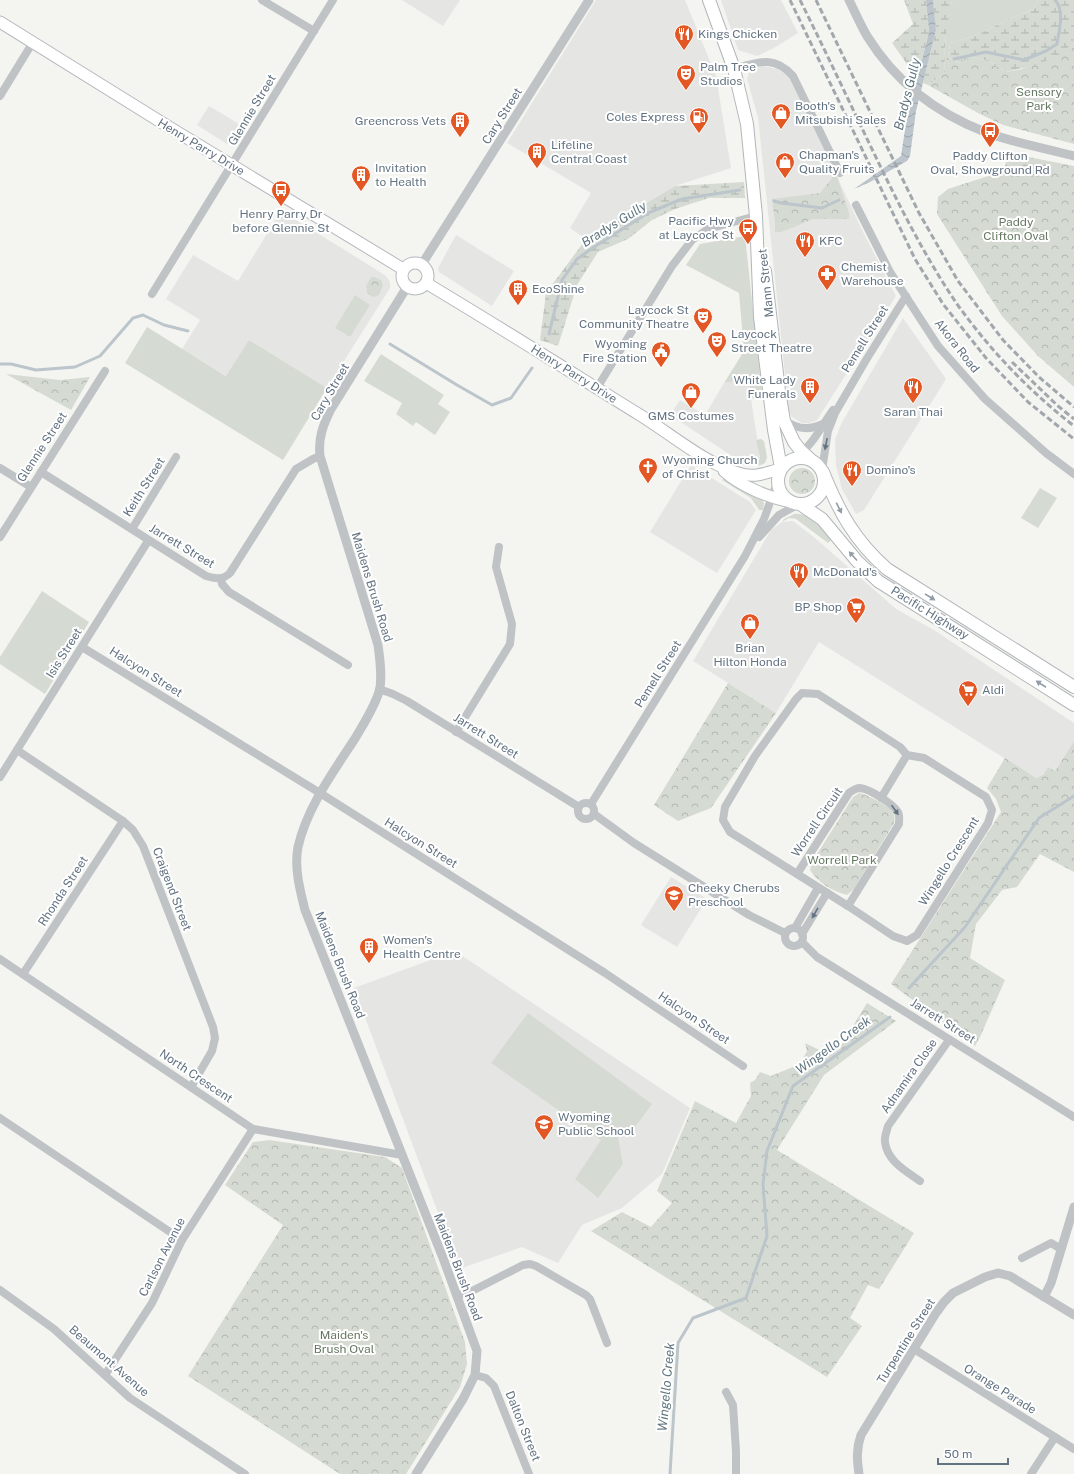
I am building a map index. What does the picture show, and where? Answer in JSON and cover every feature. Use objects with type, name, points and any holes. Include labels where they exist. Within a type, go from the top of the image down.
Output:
[{"type":"main road","name":"Mann Street","points":[[709,0],[734,69],[747,124],[756,216],[760,317],[780,472]]},
{"type":"main road","name":"Henry Parry Drive","points":[[0,22],[232,166],[403,269]]},
{"type":"main road","name":"Mann Street","points":[[756,216],[762,246],[783,416],[802,457]]},
{"type":"main road","points":[[414,262],[422,264],[427,271],[428,279],[423,286],[415,289],[407,287],[402,281],[403,269],[414,262]]},
{"type":"main road","name":"Henry Parry Drive","points":[[426,283],[722,467],[753,476],[780,472]]},
{"type":"main road","points":[[802,457],[818,465],[822,471],[824,484],[820,494],[811,502],[797,504],[782,495],[778,487],[780,472],[786,463],[802,457]]},
{"type":"main road","name":"Henry Parry Drive","points":[[722,467],[725,472],[736,481],[772,498],[797,504]]},
{"type":"main road","name":"Pacific Highway","points":[[822,471],[836,503],[852,530],[869,553],[887,569],[1074,687]]},
{"type":"main road","name":"Pacific Highway","points":[[797,504],[822,519],[857,561],[878,580],[1074,705]]},
{"type":"street","points":[[262,0],[314,31]]},
{"type":"street","name":"Glennie Street","points":[[152,294],[333,0]]},
{"type":"street","name":"Cary Street","points":[[422,264],[589,0]]},
{"type":"street","points":[[849,0],[866,34],[881,57],[910,88],[926,101],[962,122],[986,132],[1074,156]]},
{"type":"street","points":[[0,96],[33,42]]},
{"type":"street","points":[[734,69],[755,62],[767,61],[780,65],[787,70],[793,76],[840,173]]},
{"type":"street","name":"Akora Road","points":[[856,205],[890,272],[938,346],[985,399],[1046,453],[1074,474]]},
{"type":"street","points":[[597,388],[672,266],[692,240],[708,229],[756,216]]},
{"type":"street","name":"Cary Street","points":[[320,456],[319,444],[325,421],[407,287]]},
{"type":"street","name":"Pemell Street","points":[[822,471],[828,431],[835,413],[906,296]]},
{"type":"street","name":"Glennie Street","points":[[0,537],[105,371]]},
{"type":"street","name":"Pemell Street","points":[[802,457],[823,424],[845,395]]},
{"type":"street","points":[[783,416],[791,425],[800,428],[812,428],[823,424]]},
{"type":"street","points":[[221,578],[230,573],[296,469],[313,458],[320,456]]},
{"type":"street","name":"Maidens Brush Road","points":[[320,456],[378,645],[381,669],[379,689],[362,726],[320,793],[304,828],[298,848],[297,876],[305,910],[457,1296],[477,1351],[475,1375],[463,1399],[416,1474]]},
{"type":"street","name":"Keith Street","points":[[132,529],[176,457]]},
{"type":"street","points":[[0,468],[31,487]]},
{"type":"street","name":"Jarrett Street","points":[[41,472],[132,529],[148,541],[206,576],[221,578],[222,584],[229,592],[348,665]]},
{"type":"street","name":"Pemell Street","points":[[591,804],[745,556],[764,519],[780,472]]},
{"type":"street","name":"Pemell Street","points":[[745,556],[774,519],[797,504]]},
{"type":"street","name":"Isis Street","points":[[0,777],[148,541]]},
{"type":"street","points":[[456,732],[510,644],[512,624],[496,567],[499,547]]},
{"type":"street","name":"Halcyon Street","points":[[82,647],[320,793],[605,973],[743,1066]]},
{"type":"street","name":"Jarrett Street","points":[[379,689],[407,701],[579,807]]},
{"type":"street","name":"Wingello Crescent","points":[[802,694],[818,694],[900,747],[907,756],[924,758],[986,797],[992,810],[988,823],[917,935],[907,942],[893,936],[797,874],[730,832],[723,820],[725,807],[755,756],[796,699],[802,694]]},
{"type":"street","name":"Craigend Street","points":[[17,750],[123,821],[133,830],[143,846],[213,1027],[215,1038],[212,1051],[191,1087]]},
{"type":"street","points":[[881,798],[907,756]]},
{"type":"street","name":"Worrell Circuit","points":[[797,874],[849,793],[855,789],[862,788],[891,804],[898,812],[900,818],[898,824],[848,906]]},
{"type":"street","points":[[584,803],[591,804],[594,808],[594,814],[590,818],[582,817],[579,813],[579,807],[584,803]]},
{"type":"street","points":[[594,814],[634,843],[750,915],[785,933]]},
{"type":"street","name":"Rhonda Street","points":[[23,974],[123,821]]},
{"type":"street","points":[[785,933],[788,930],[795,928],[818,888]]},
{"type":"street","points":[[802,934],[827,893]]},
{"type":"street","points":[[785,933],[785,942],[789,946],[797,946],[802,942],[803,938],[799,930],[795,928]]},
{"type":"street","name":"Jarrett Street","points":[[802,942],[817,957],[1074,1117]]},
{"type":"street","name":"North Crescent","points":[[0,959],[253,1129],[402,1155]]},
{"type":"street","name":"Adnamira Close","points":[[920,1181],[895,1162],[888,1154],[884,1141],[888,1126],[949,1040]]},
{"type":"street","points":[[0,1118],[182,1240]]},
{"type":"street","name":"Carlson Avenue","points":[[105,1375],[152,1303],[182,1240],[253,1129]]},
{"type":"street","points":[[1044,1297],[1051,1283],[1074,1207]]},
{"type":"street","points":[[1022,1258],[1051,1243],[1061,1249]]},
{"type":"street","points":[[457,1296],[472,1291],[523,1265],[530,1264],[586,1295],[590,1299],[607,1343]]},
{"type":"street","name":"Turpentine Street","points":[[859,1474],[857,1444],[861,1435],[944,1302],[953,1293],[986,1277],[998,1273],[1010,1276],[1074,1315]]},
{"type":"street","name":"Beaumont Avenue","points":[[0,1291],[54,1329],[130,1398],[245,1474]]},
{"type":"street","name":"Orange Parade","points":[[914,1349],[1074,1448]]},
{"type":"street","name":"Dalton Street","points":[[475,1375],[486,1378],[494,1386],[529,1474]]},
{"type":"street","points":[[726,1392],[733,1405],[736,1474]]},
{"type":"street","points":[[1031,1474],[1055,1436]]},
{"type":"shaded area","points":[[402,0],[460,0],[443,26]]},
{"type":"shaded area","points":[[596,0],[685,0],[716,76],[731,168],[675,186],[586,239],[570,228],[591,193],[507,143]]},
{"type":"shaded area","points":[[721,0],[781,0],[798,33],[774,48],[757,56],[738,50]]},
{"type":"shaded area","points":[[763,66],[778,69],[791,78],[863,232],[896,296],[817,420],[810,423],[802,423],[792,417],[787,409],[788,403],[758,117],[747,79],[750,70]]},
{"type":"shaded area","points":[[209,106],[239,124],[227,144],[197,125]]},
{"type":"shaded area","points":[[281,211],[386,276],[390,282],[390,288],[327,388],[249,340],[227,376],[182,349],[200,320],[166,299],[193,255],[238,281]]},
{"type":"shaded area","points":[[456,235],[514,271],[492,306],[439,272],[438,268]]},
{"type":"shaded area","points":[[903,318],[946,379],[864,510],[856,514],[842,489],[836,466],[835,440],[841,424]]},
{"type":"shaded area","points":[[741,380],[749,386],[760,457],[757,460],[735,458],[670,415],[680,400],[705,415],[724,383]]},
{"type":"shaded area","points":[[691,465],[750,502],[756,510],[717,573],[650,532]]},
{"type":"shaded area","points":[[793,521],[815,538],[896,609],[934,630],[1074,723],[1074,741],[1055,771],[1043,774],[1036,778],[819,642],[776,713],[693,661],[771,530],[782,522]]},
{"type":"shaded area","name":"Cheeky Cherubs Preschool","points":[[671,877],[707,899],[677,947],[641,925]]},
{"type":"shaded area","name":"Wyoming Public School","points":[[455,951],[690,1108],[662,1174],[622,1208],[582,1225],[558,1263],[522,1247],[459,1269],[354,988]]},
{"type":"green space","points":[[904,0],[926,0],[929,32],[917,78],[892,43],[913,24]]},
{"type":"green space","points":[[933,0],[953,0],[946,36],[945,72],[928,85],[923,83],[936,30]]},
{"type":"green space","points":[[953,0],[1038,0],[1034,9],[1007,20],[975,36],[950,43],[948,57],[944,59],[947,21]]},
{"type":"green space","points":[[1038,0],[1074,0],[1074,38],[1063,52],[1034,65],[1006,72],[988,61],[971,57],[959,63],[948,57],[950,43],[975,36],[1007,20],[1034,9]]},
{"type":"green space","name":"Sensory Park","points":[[1074,37],[1074,144],[1003,125],[928,85],[945,72],[944,59],[948,57],[959,63],[971,57],[988,61],[1006,72],[1022,69],[1067,48]]},
{"type":"green space","name":"Paddy Clifton Oval","points":[[1008,153],[1074,166],[1074,387],[1038,356],[1002,316],[937,214],[938,197],[948,189],[1004,171]]},
{"type":"green space","points":[[836,173],[849,213],[849,219],[813,219],[799,225],[775,223],[772,199],[820,193]]},
{"type":"green space","points":[[744,182],[745,198],[709,198],[675,209],[652,220],[628,239],[598,252],[577,285],[558,346],[540,340],[546,293],[586,239],[675,186]]},
{"type":"green space","points":[[775,223],[799,225],[781,232],[775,232]]},
{"type":"green space","points":[[745,236],[762,394],[753,399],[749,386],[741,380],[724,383],[744,351],[739,293],[686,265],[700,244]]},
{"type":"green space","points":[[371,277],[381,280],[383,285],[379,295],[373,297],[368,294],[366,286]]},
{"type":"green space","points":[[355,295],[370,305],[350,337],[335,328]]},
{"type":"green space","points":[[147,327],[226,376],[249,340],[327,388],[283,460],[125,363]]},
{"type":"green space","points":[[381,354],[444,395],[438,404],[450,412],[435,435],[416,422],[413,426],[396,414],[402,403],[364,381]]},
{"type":"green space","points":[[6,374],[60,380],[90,377],[71,410]]},
{"type":"green space","points":[[761,439],[764,441],[767,457],[765,463],[753,466],[732,462],[734,458],[748,461],[759,460],[760,457],[756,440]]},
{"type":"green space","points":[[802,468],[811,472],[815,481],[811,490],[802,494],[793,490],[789,481],[793,472]]},
{"type":"green space","points":[[723,479],[761,498],[764,503],[763,510],[759,510],[751,498],[722,480]]},
{"type":"green space","points":[[1040,488],[1057,498],[1038,528],[1021,518]]},
{"type":"green space","points":[[794,514],[800,514],[810,518],[820,526],[831,540],[828,543],[796,519],[789,518],[782,522],[784,519]]},
{"type":"green space","points":[[42,591],[89,622],[45,694],[0,664],[0,657]]},
{"type":"green space","points":[[728,683],[776,713],[711,808],[678,821],[654,805]]},
{"type":"green space","points":[[1074,741],[1074,872],[1040,854],[1017,887],[1002,890],[976,924],[970,958],[1005,980],[975,1046],[891,984],[1001,812],[996,799],[987,788],[1005,758],[1036,778],[1044,774],[1048,767],[1055,771]]},
{"type":"green space","name":"Worrell Park","points":[[859,793],[882,803],[890,809],[894,814],[895,820],[854,889],[847,895],[826,886],[817,879],[810,870],[812,862],[853,797]]},
{"type":"green space","points":[[867,1003],[896,1021],[824,1075],[777,1150],[914,1233],[879,1289],[868,1285],[850,1318],[862,1326],[827,1377],[591,1231],[622,1212],[651,1227],[672,1203],[657,1191],[695,1101],[736,1123],[751,1096],[750,1083],[755,1080],[760,1072],[771,1076],[800,1064],[807,1051],[805,1043],[830,1055],[839,1049]]},
{"type":"green space","points":[[528,1013],[652,1104],[629,1135],[618,1137],[623,1164],[598,1198],[575,1179],[601,1140],[491,1063]]},
{"type":"green space","name":"Maiden's Brush Oval","points":[[269,1140],[385,1157],[402,1168],[465,1342],[467,1364],[460,1387],[406,1474],[340,1474],[188,1376],[283,1225],[225,1185],[253,1142]]},
{"type":"water","points":[[926,0],[933,0],[936,30],[916,111],[910,156],[907,161],[870,182],[854,189],[901,156],[906,123],[929,32]]},
{"type":"waterway","points":[[954,59],[986,52],[1024,60],[1046,51],[1057,44],[1059,33],[1061,15],[1060,9],[1055,0]]},
{"type":"waterway","name":"Bradys Gully","points":[[549,334],[562,280],[577,259],[648,213],[682,199],[740,190]]},
{"type":"waterway","name":"Bradys Gully","points":[[774,201],[822,208],[839,200]]},
{"type":"waterway","name":"Bradys Gully","points":[[0,364],[11,364],[36,370],[75,367],[100,356],[133,318],[143,315],[164,325],[188,331]]},
{"type":"waterway","name":"Bradys Gully","points":[[390,344],[492,405],[511,398],[532,368]]},
{"type":"waterway","name":"Wingello Creek","points":[[909,988],[965,927],[1039,818],[1074,796]]},
{"type":"waterway","name":"Wingello Creek","points":[[670,1474],[678,1343],[693,1318],[746,1298],[767,1236],[763,1184],[767,1151],[793,1086],[890,1017]]},
{"type":"railway","points":[[790,0],[915,259],[943,304],[986,358],[1028,402],[1074,439]]},
{"type":"railway","points":[[800,0],[900,206],[921,246],[957,304],[983,338],[1011,369],[1041,399],[1074,426]]},
{"type":"railway","points":[[816,0],[919,213],[958,281],[1003,340],[1039,377],[1074,407]]},
{"type":"railway","points":[[1012,362],[1058,406],[1074,419]]},
{"type":"place","name":"Kings Chicken","points":[[684,51]]},
{"type":"place","name":"Palm Tree Studios","points":[[686,91]]},
{"type":"place","name":"Booth's Mitsubishi Sales","points":[[781,130]]},
{"type":"place","name":"Coles Express","points":[[699,134]]},
{"type":"place","name":"Greencross Vets","points":[[460,138]]},
{"type":"place","name":"Paddy Clifton Oval, Showground Rd","points":[[990,148]]},
{"type":"place","name":"Lifeline Central Coast","points":[[537,169]]},
{"type":"place","name":"Chapman's Quality Fruits","points":[[785,179]]},
{"type":"place","name":"Invitation to Health","points":[[361,192]]},
{"type":"place","name":"Henry Parry Dr before Glennie St","points":[[281,207]]},
{"type":"place","name":"Pacific Hwy at Laycock St","points":[[748,245]]},
{"type":"place","name":"KFC","points":[[805,258]]},
{"type":"place","name":"Chemist Warehouse","points":[[827,291]]},
{"type":"place","name":"EcoShine","points":[[518,306]]},
{"type":"place","name":"Laycock St Community Theatre","points":[[703,334]]},
{"type":"place","name":"Laycock Street Theatre","points":[[717,358]]},
{"type":"place","name":"Wyoming Fire Station","points":[[661,368]]},
{"type":"place","name":"White Lady Funerals","points":[[810,404]]},
{"type":"place","name":"Saran Thai","points":[[913,404]]},
{"type":"place","name":"GMS Costumes","points":[[691,409]]},
{"type":"place","name":"Wyoming Church of Christ","points":[[648,484]]},
{"type":"place","name":"Domino's","points":[[852,487]]},
{"type":"place","name":"McDonald's","points":[[799,589]]},
{"type":"place","name":"BP Shop","points":[[856,624]]},
{"type":"place","name":"Brian Hilton Honda","points":[[750,640]]},
{"type":"place","name":"Aldi","points":[[968,707]]},
{"type":"place","name":"Cheeky Cherubs Preschool","points":[[674,912]]},
{"type":"place","name":"Women's Health Centre","points":[[369,964]]},
{"type":"place","name":"Wyoming Public School","points":[[544,1141]]}]
